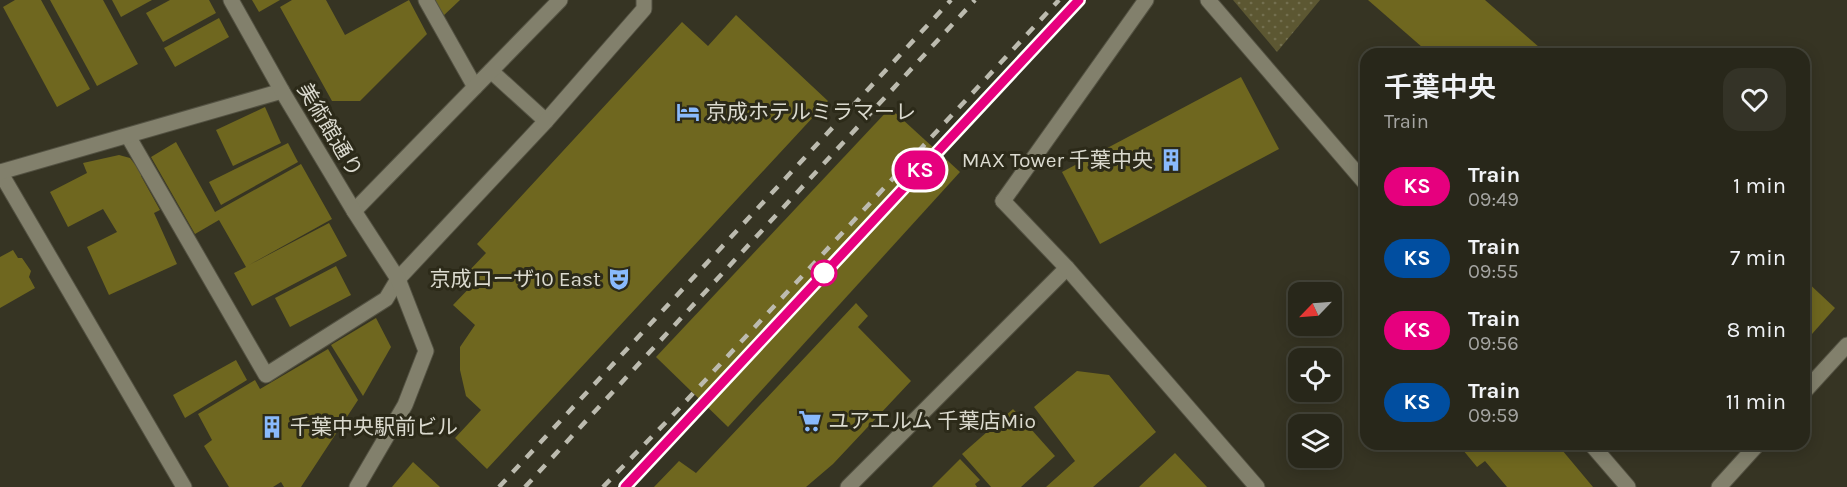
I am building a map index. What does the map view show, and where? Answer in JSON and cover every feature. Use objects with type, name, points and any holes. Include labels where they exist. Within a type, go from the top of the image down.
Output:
[{"type":"street","name":"美術館通り","points":[[231,0],[282,91],[398,279],[426,351],[405,405],[357,487]]},
{"type":"street","points":[[426,0],[475,87]]},
{"type":"street","points":[[354,211],[560,0]]},
{"type":"street","points":[[128,136],[266,375],[386,299],[398,279],[546,121],[644,9],[644,0]]},
{"type":"street","points":[[1146,0],[1003,201],[1067,268],[1257,487]]},
{"type":"street","points":[[1208,0],[1360,177]]},
{"type":"street","points":[[491,70],[546,121]]},
{"type":"street","points":[[184,487],[0,172],[282,91]]},
{"type":"street","points":[[849,487],[1067,268]]},
{"type":"street","points":[[1810,386],[1846,349]]},
{"type":"street","points":[[1596,450],[1628,487]]},
{"type":"street","points":[[1719,487],[1753,450]]},
{"type":"shaded area","points":[[1233,0],[1320,0],[1277,52]]},
{"type":"building","points":[[15,0],[41,0],[90,89],[57,107],[3,7]]},
{"type":"building","points":[[50,0],[103,0],[138,64],[97,86]]},
{"type":"building","points":[[112,0],[152,0],[121,17]]},
{"type":"building","points":[[170,0],[209,0],[216,13],[163,42],[146,13]]},
{"type":"building","points":[[252,0],[280,0],[259,12]]},
{"type":"building","points":[[292,0],[326,0],[345,35],[409,0],[427,34],[360,101],[332,101],[280,7]]},
{"type":"building","points":[[431,0],[460,0],[441,18]]},
{"type":"building","points":[[1368,0],[1485,0],[1540,48],[1423,48]]},
{"type":"building","points":[[736,15],[828,101],[487,469],[455,438],[481,410],[466,396],[460,370],[460,347],[475,325],[453,305],[478,279],[469,271],[486,253],[477,244],[682,22],[708,46]]},
{"type":"building","points":[[219,18],[229,37],[175,67],[164,48]]},
{"type":"building","name":"MAX Tower 千葉中央","points":[[1241,77],[1279,149],[1100,244],[1062,172]]},
{"type":"building","points":[[265,107],[281,143],[233,166],[216,130]]},
{"type":"building","points":[[890,108],[960,172],[728,427],[656,357]]},
{"type":"building","points":[[176,142],[215,212],[301,164],[332,219],[249,265],[329,223],[347,256],[252,306],[234,273],[246,267],[219,220],[195,234],[151,157]]},
{"type":"building","points":[[288,143],[298,162],[221,205],[209,182]]},
{"type":"building","points":[[119,155],[130,158],[143,175],[141,176],[160,210],[154,213],[177,264],[109,295],[87,247],[117,232],[103,209],[68,227],[50,192],[87,173],[83,163]]},
{"type":"building","points":[[13,250],[31,271],[29,277],[35,288],[0,308],[0,257]]},
{"type":"building","points":[[336,266],[351,295],[290,327],[275,298]]},
{"type":"building","points":[[1810,285],[1835,308],[1810,336]]},
{"type":"building","name":"ユアエルム 千葉店Mio","points":[[856,303],[868,316],[858,327],[911,381],[833,464],[806,487],[654,487],[679,461],[696,473]]},
{"type":"building","points":[[376,318],[391,347],[363,396],[331,345]]},
{"type":"building","name":"千葉中央駅前ビル","points":[[328,349],[358,400],[301,487],[284,487],[281,482],[273,487],[229,487],[204,446],[212,440],[198,414],[255,380],[260,389]]},
{"type":"building","points":[[236,360],[247,380],[185,418],[173,395]]},
{"type":"building","points":[[1077,371],[1109,375],[1156,432],[1093,487],[1046,487],[1075,461],[1034,407]]},
{"type":"building","points":[[1013,409],[1055,456],[1021,487],[991,487],[962,454]]},
{"type":"building","points":[[1463,450],[1562,450],[1593,487],[1507,487],[1485,461],[1477,467]]},
{"type":"building","points":[[1175,453],[1207,487],[1139,487]]},
{"type":"building","points":[[960,459],[980,480],[975,484],[977,487],[932,487]]},
{"type":"building","points":[[413,462],[440,487],[392,487]]},
{"type":"railway","points":[[499,487],[951,0]]},
{"type":"railway","points":[[525,487],[975,0]]},
{"type":"railway","points":[[603,487],[672,416],[1059,0]]},
{"type":"railway","points":[[625,487],[1079,0]]},
{"type":"train","name":"KS","points":[[625,487],[1079,0]]},
{"type":"place","name":"京成ホテルミラマーレ","points":[[688,112]]},
{"type":"place","name":"MAX Tower 千葉中央","points":[[1171,160]]},
{"type":"place","name":"京成ローザ10 East","points":[[619,279]]},
{"type":"place","name":"ユアエルム 千葉店Mio","points":[[810,421]]},
{"type":"place","name":"千葉中央駅前ビル","points":[[272,427]]}]
